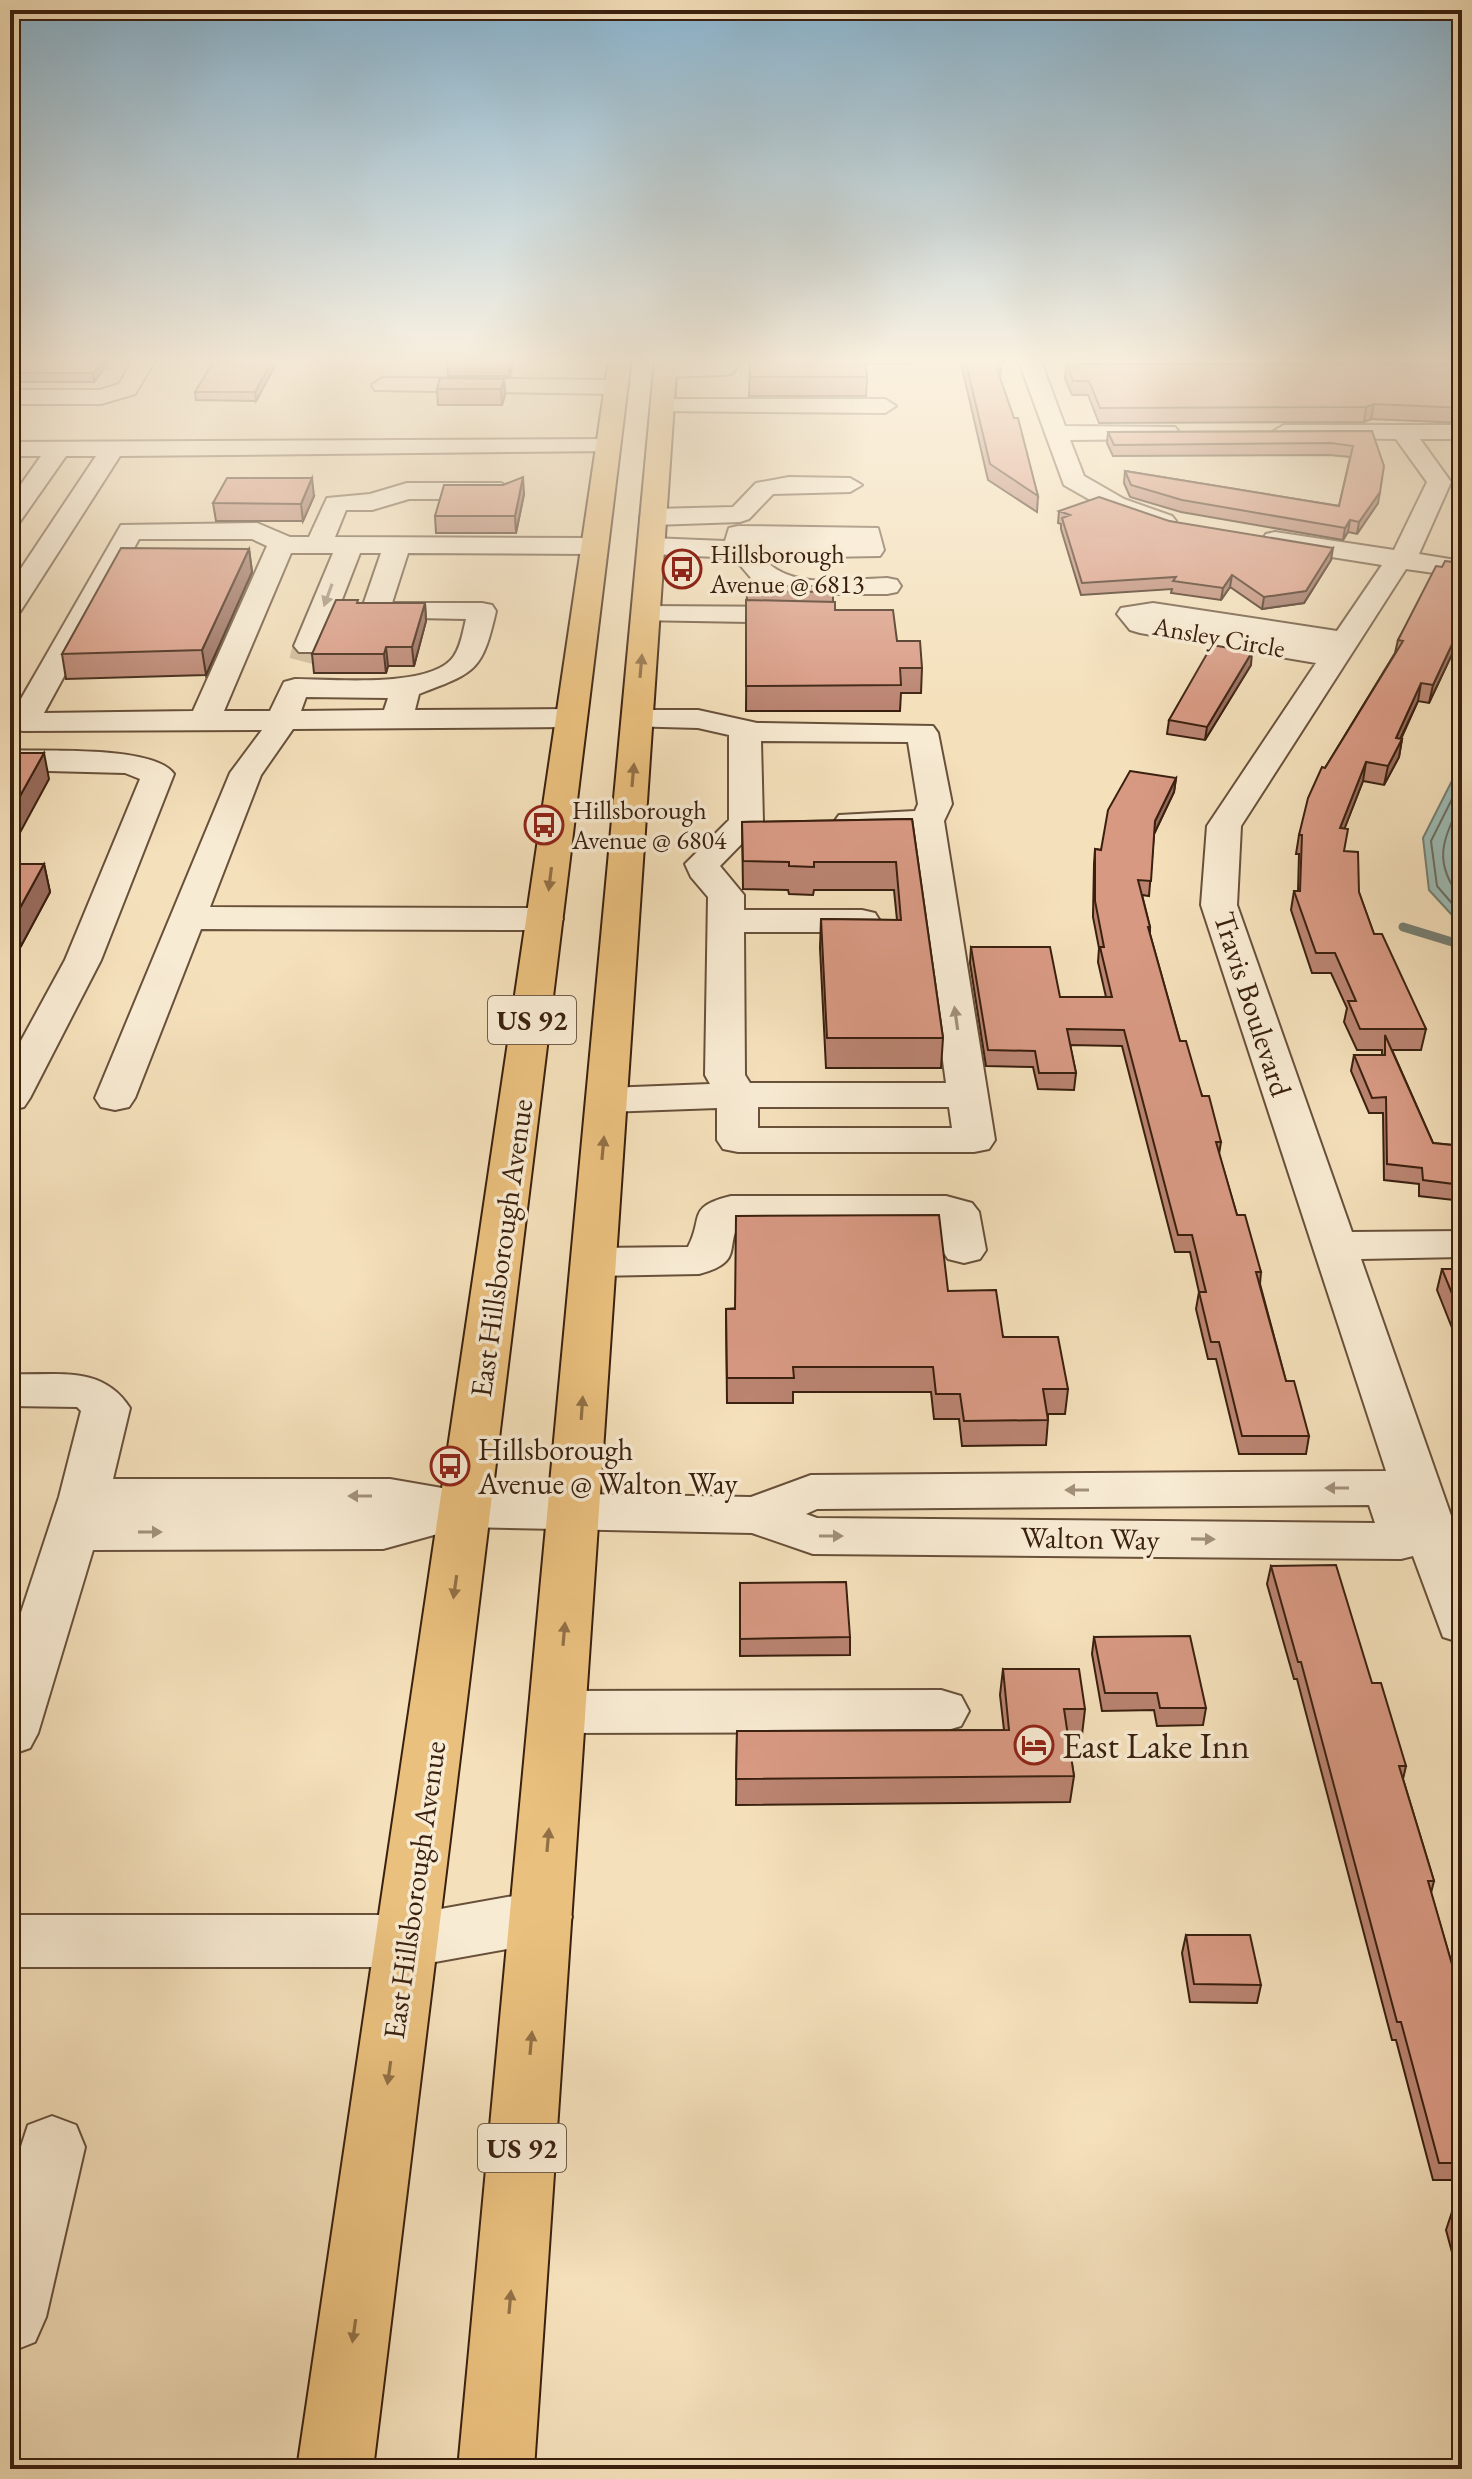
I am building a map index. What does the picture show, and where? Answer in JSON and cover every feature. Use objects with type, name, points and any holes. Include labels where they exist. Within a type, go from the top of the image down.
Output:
[{"type":"main road","name":"East Hillsborough Avenue","points":[[496,2469],[607,1100],[604,718],[594,546],[604,475]]},
{"type":"main road","name":"East Hillsborough Avenue","points":[[335,2469],[545,919],[604,718],[646,614],[656,475]]},
{"type":"main road","points":[[594,546],[651,546]]},
{"type":"street","points":[[10,518],[41,475]]},
{"type":"street","points":[[10,606],[96,475]]},
{"type":"street","points":[[1071,475],[1073,480],[1115,504],[1187,526]]},
{"type":"street","name":"Travis Boulevard","points":[[1434,475],[1439,482],[1403,560],[1396,563],[1224,826],[1219,905],[1332,1246],[1430,1515],[1462,1623]]},
{"type":"street","points":[[653,517],[740,514],[765,488],[789,484],[850,485]]},
{"type":"street","points":[[318,546],[336,503],[372,502],[395,494],[504,491]]},
{"type":"street","points":[[115,1098],[246,773],[274,738],[303,665],[374,546],[395,494]]},
{"type":"street","points":[[594,546],[285,545],[257,531],[130,531],[23,722],[698,719],[745,731],[922,733],[935,804],[927,821],[974,1140],[738,1140],[737,1095],[725,1075],[726,908],[702,864],[761,822],[745,731]]},
{"type":"street","points":[[1249,536],[1462,569]]},
{"type":"street","points":[[204,721],[277,551],[285,545]]},
{"type":"street","points":[[374,546],[375,611],[482,611]]},
{"type":"street","points":[[651,546],[735,553],[757,572],[782,583],[887,577]]},
{"type":"street","points":[[303,665],[406,689],[461,669],[471,658],[493,566],[434,565],[421,611]]},
{"type":"street","name":"Ansley Circle","points":[[1153,611],[1339,649],[1140,624],[1131,614],[1153,611]]},
{"type":"street","points":[[646,614],[837,615]]},
{"type":"street","points":[[396,720],[406,689]]},
{"type":"street","points":[[69,760],[101,721]]},
{"type":"street","points":[[10,760],[128,764],[158,774],[83,960],[10,1098]]},
{"type":"street","points":[[821,822],[927,821]]},
{"type":"street","points":[[726,908],[862,921]]},
{"type":"street","points":[[188,918],[545,919]]},
{"type":"street","points":[[607,1100],[737,1095],[968,1095]]},
{"type":"street","points":[[862,1140],[867,1209]]},
{"type":"street","points":[[594,1262],[699,1260],[712,1250],[716,1218],[731,1209],[957,1212],[964,1250]]},
{"type":"street","points":[[1332,1246],[1462,1244]]},
{"type":"street","points":[[10,1390],[72,1389],[90,1392],[106,1408],[105,1423],[10,1733]]},
{"type":"street","name":"Walton Way","points":[[78,1514],[383,1531],[465,1510],[756,1515],[813,1536],[1355,1541],[1401,1541],[1430,1515]]},
{"type":"street","points":[[558,1712],[941,1711]]},
{"type":"street","points":[[10,1941],[407,1941],[541,1917]]},
{"type":"street","points":[[10,2317],[52,2147]]},
{"type":"water","points":[[1462,761],[1462,926],[1429,890],[1423,838]]},
{"type":"building","points":[[1006,475],[1033,475],[1038,496]]},
{"type":"building","points":[[1127,475],[1148,475],[1339,506],[1346,475],[1383,475],[1380,492],[1359,522],[1350,520],[1345,528],[1182,500],[1131,485]]},
{"type":"building","points":[[523,477],[515,516],[435,516],[444,485],[503,485]]},
{"type":"building","points":[[227,478],[312,478],[301,504],[213,503]]},
{"type":"building","points":[[1099,497],[1169,521],[1333,548],[1306,591],[1264,597],[1232,575],[1223,588],[1173,581],[1176,577],[1082,583],[1062,518],[1070,515],[1059,511]]},
{"type":"building","points":[[121,548],[249,549],[202,650],[62,654]]},
{"type":"building","points":[[1445,561],[1462,563],[1462,623],[1433,685],[1421,683],[1396,738],[1402,739],[1388,766],[1366,762],[1340,828],[1348,829],[1344,851],[1358,852],[1359,892],[1374,934],[1382,934],[1426,1029],[1360,1029],[1348,1001],[1356,1001],[1335,953],[1316,953],[1294,891],[1300,891],[1302,835],[1299,835],[1308,798],[1322,767],[1325,768],[1403,641],[1398,640],[1436,566],[1442,567]]},
{"type":"building","points":[[747,586],[833,586],[833,592],[747,591]]},
{"type":"building","points":[[336,600],[425,603],[412,647],[386,647],[384,654],[312,654]]},
{"type":"building","points":[[746,600],[835,602],[835,610],[893,610],[897,641],[920,641],[922,668],[900,668],[901,685],[746,686]]},
{"type":"building","points":[[1212,645],[1252,652],[1207,727],[1169,720]]},
{"type":"building","points":[[10,753],[44,753],[10,814]]},
{"type":"building","points":[[1130,771],[1176,778],[1155,821],[1151,881],[1138,880],[1180,1041],[1186,1041],[1202,1096],[1209,1096],[1221,1142],[1216,1142],[1237,1215],[1245,1215],[1261,1272],[1256,1272],[1286,1381],[1294,1381],[1309,1436],[1242,1436],[1219,1342],[1211,1342],[1199,1292],[1206,1292],[1192,1235],[1178,1235],[1124,1030],[1067,1029],[1076,1073],[1039,1073],[1035,1051],[988,1050],[971,947],[1050,947],[1060,997],[1112,997],[1100,947],[1104,947],[1095,901],[1095,849],[1101,850],[1108,810]]},
{"type":"building","points":[[912,819],[943,1038],[827,1038],[821,919],[901,920],[896,862],[814,862],[814,867],[789,866],[789,862],[743,861],[742,822]]},
{"type":"building","points":[[10,864],[44,864],[15,917],[10,917]]},
{"type":"building","points":[[1385,1035],[1433,1143],[1462,1146],[1462,1185],[1423,1180],[1422,1168],[1387,1164],[1386,1097],[1372,1098],[1354,1055],[1385,1055]]},
{"type":"building","points":[[939,1215],[948,1291],[996,1290],[1003,1337],[1058,1337],[1068,1389],[1043,1389],[1048,1420],[964,1421],[960,1394],[936,1394],[933,1367],[793,1367],[794,1378],[727,1378],[726,1309],[735,1309],[736,1216]]},
{"type":"building","points":[[1442,1269],[1462,1269],[1462,1318]]},
{"type":"building","points":[[1336,1565],[1372,1683],[1381,1683],[1406,1766],[1399,1766],[1434,1881],[1428,1881],[1462,1999],[1462,2163],[1439,2163],[1401,2022],[1397,2022],[1301,1662],[1298,1662],[1271,1566]]},
{"type":"building","points":[[846,1582],[850,1637],[740,1639],[740,1583]]},
{"type":"building","points":[[1190,1636],[1206,1708],[1160,1708],[1157,1693],[1105,1693],[1094,1637]]},
{"type":"building","points":[[1003,1669],[1079,1669],[1085,1709],[1064,1709],[1074,1776],[736,1779],[737,1731],[1009,1730]]},
{"type":"building","points":[[1186,1935],[1250,1935],[1261,1985],[1194,1984]]},
{"type":"building","points":[[1452,2212],[1462,2212],[1462,2249]]},
{"type":"waterway","points":[[1403,927],[1462,945]]},
{"type":"tunnel","points":[[305,662],[309,646]]},
{"type":"place","name":"Hillsborough Avenue @ 6813","points":[[682,569]]},
{"type":"place","name":"Hillsborough Avenue @ 6804","points":[[544,825]]},
{"type":"place","name":"Hillsborough Avenue @ Walton Way","points":[[450,1466]]},
{"type":"place","name":"East Lake Inn","points":[[1034,1745]]}]
